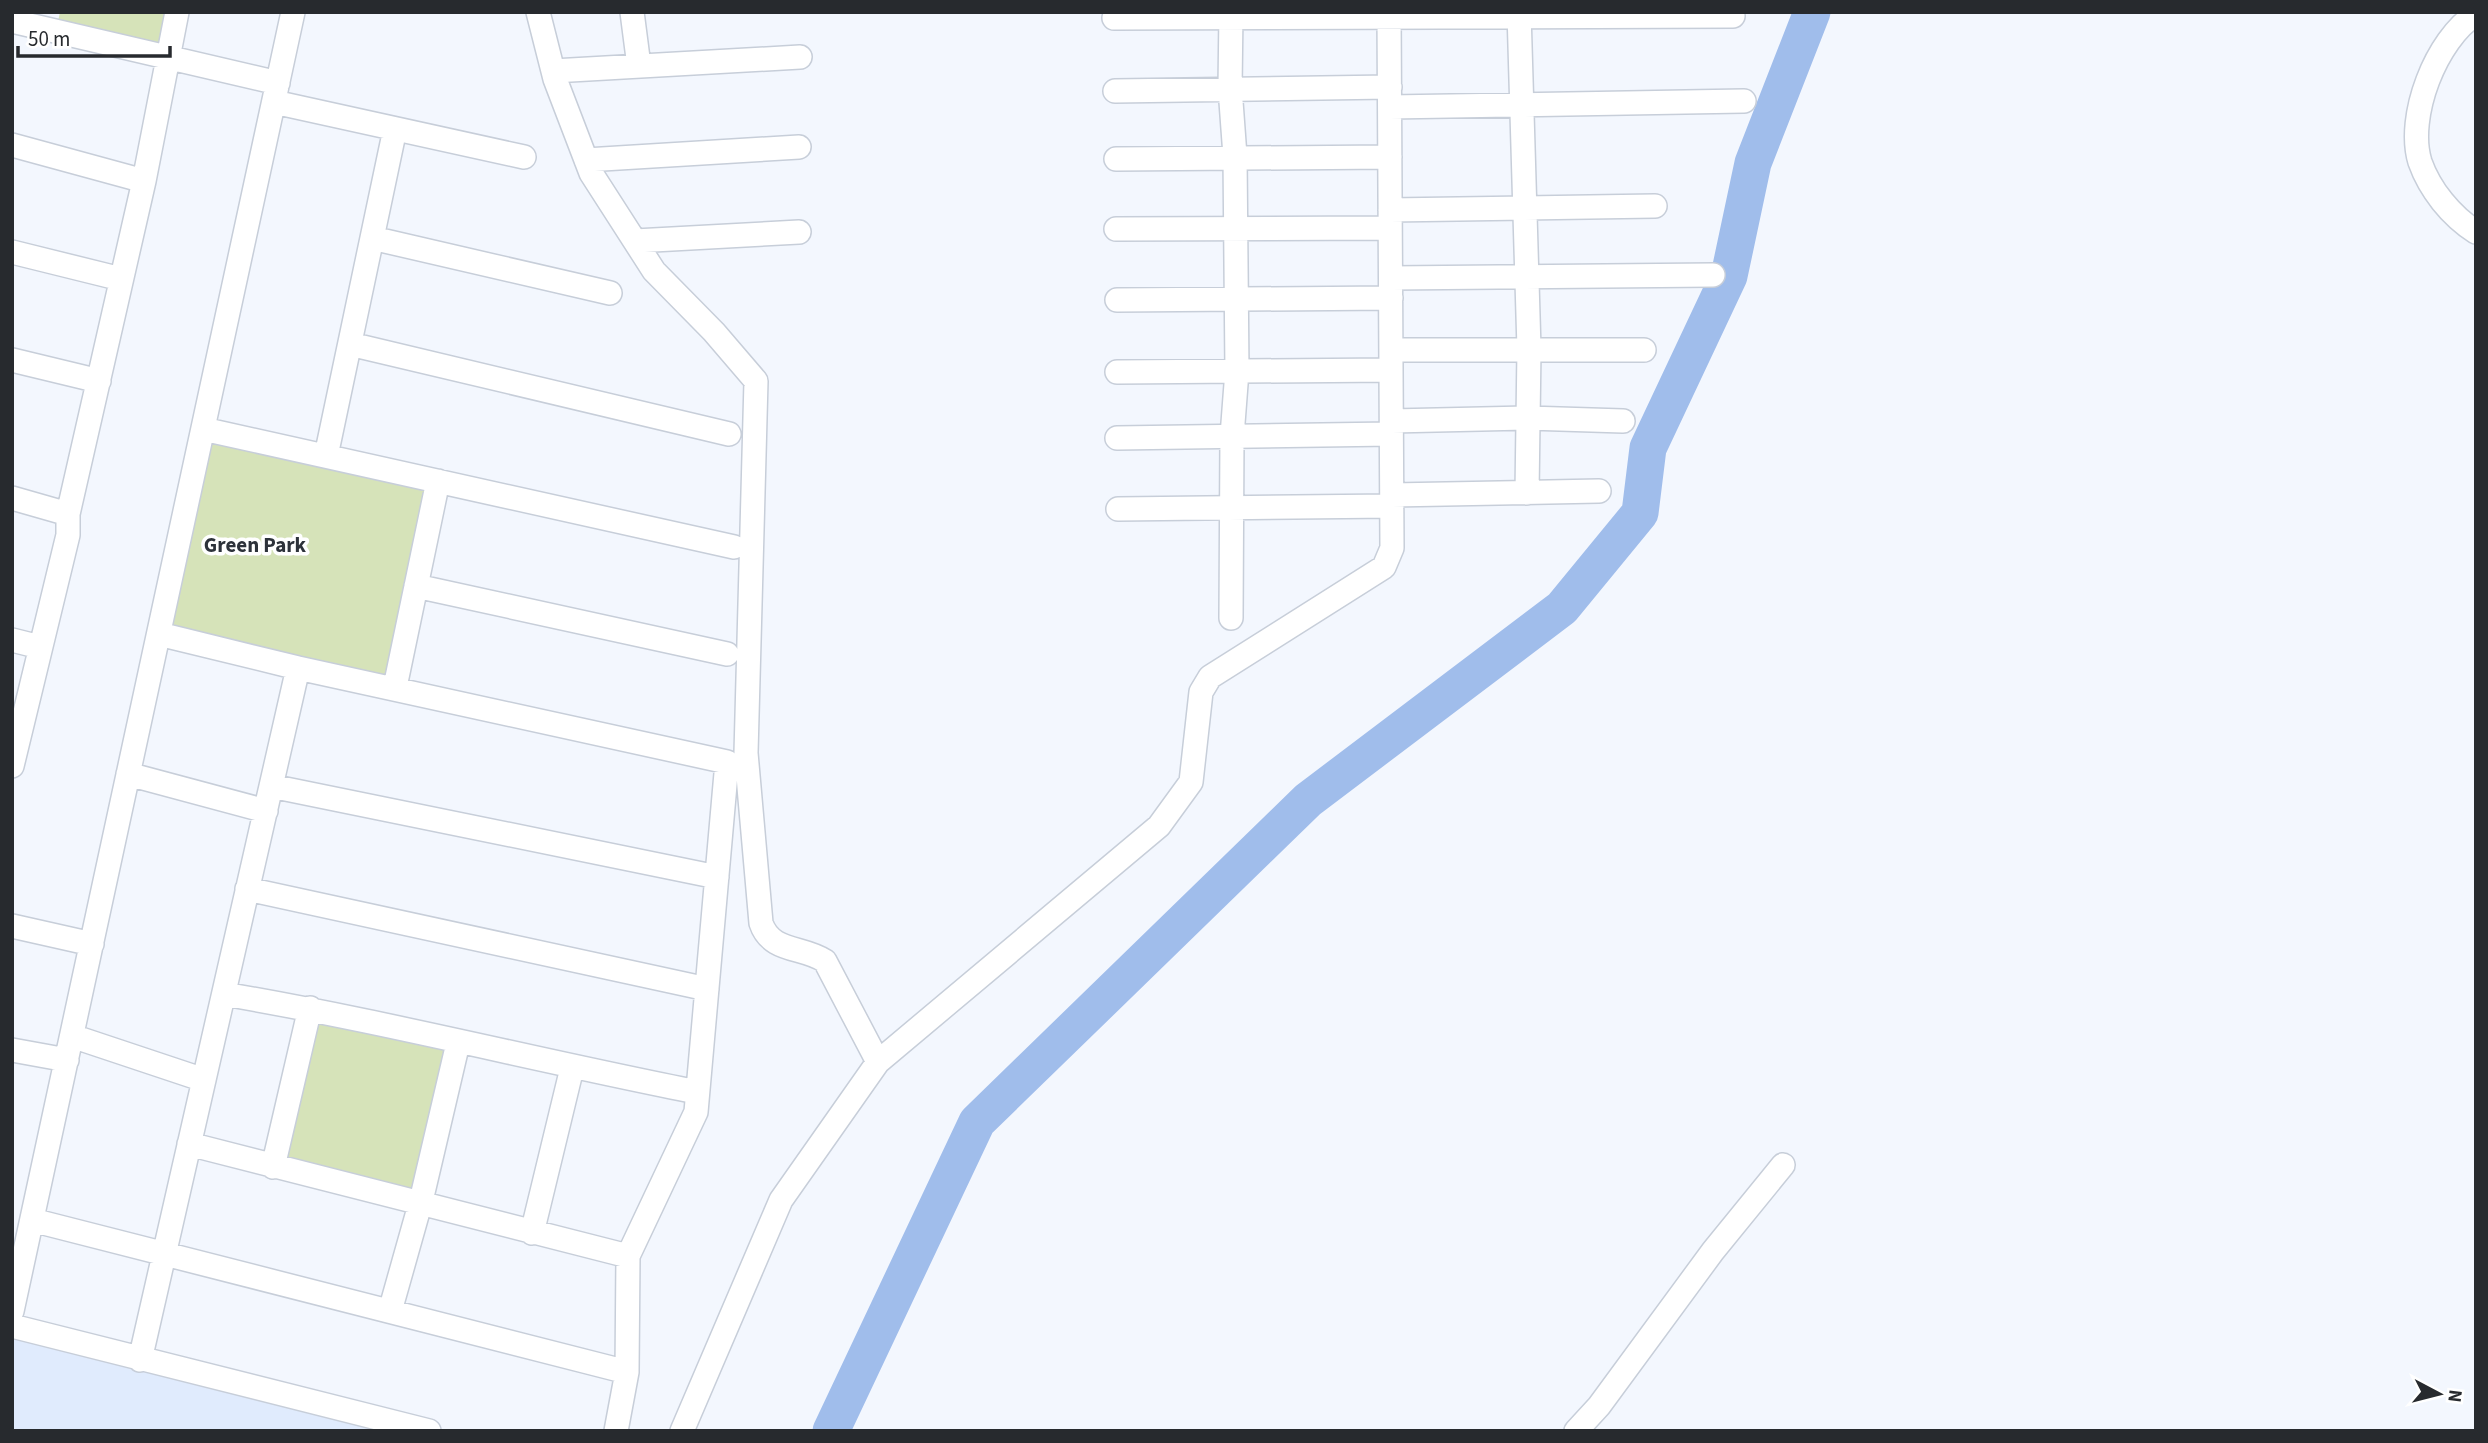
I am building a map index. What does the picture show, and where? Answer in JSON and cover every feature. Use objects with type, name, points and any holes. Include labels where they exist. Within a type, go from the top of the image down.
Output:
[{"type":"street","points":[[12,766],[68,535],[68,514],[144,181],[177,12]]},
{"type":"street","points":[[12,1311],[293,12]]},
{"type":"street","points":[[538,12],[553,71],[586,160],[654,271],[714,332],[756,381],[746,753],[761,923],[765,935],[777,945],[813,953],[825,961],[878,1062]]},
{"type":"street","points":[[632,12],[639,66]]},
{"type":"street","points":[[2476,14],[2449,39],[2432,65],[2417,136],[2420,162],[2442,202],[2458,220],[2476,232]]},
{"type":"street","points":[[1231,15],[1230,88],[1235,156],[1237,371],[1232,436],[1231,618]]},
{"type":"street","points":[[1114,18],[1231,15],[1733,16]]},
{"type":"street","points":[[682,1431],[781,1199],[878,1062],[1159,826],[1191,782],[1201,692],[1210,677],[1384,567],[1392,548],[1389,15]]},
{"type":"street","points":[[1519,15],[1529,349],[1527,492]]},
{"type":"street","points":[[12,21],[169,58],[395,129],[524,157]]},
{"type":"street","points":[[553,71],[800,57]]},
{"type":"street","points":[[1115,91],[1230,88],[1522,102],[1744,101]]},
{"type":"street","points":[[326,456],[395,129]]},
{"type":"street","points":[[12,145],[144,181]]},
{"type":"street","points":[[586,160],[799,147]]},
{"type":"street","points":[[1115,159],[1235,156],[1390,157]]},
{"type":"street","points":[[1116,229],[1235,228],[1525,208],[1655,206]]},
{"type":"street","points":[[635,241],[799,232]]},
{"type":"street","points":[[372,238],[610,293]]},
{"type":"street","points":[[12,252],[121,279]]},
{"type":"street","points":[[1117,300],[1235,298],[1527,276],[1713,275]]},
{"type":"street","points":[[350,344],[729,434]]},
{"type":"street","points":[[1117,372],[1237,371],[1529,349],[1644,350]]},
{"type":"street","points":[[12,360],[99,381]]},
{"type":"street","points":[[1118,438],[1232,436],[1528,418],[1623,421]]},
{"type":"street","points":[[203,429],[734,547]]},
{"type":"street","points":[[395,687],[438,481]]},
{"type":"street","points":[[1118,509],[1231,508],[1527,492],[1599,491]]},
{"type":"street","points":[[12,498],[68,514]]},
{"type":"street","points":[[416,586],[727,654]]},
{"type":"street","points":[[159,634],[298,668],[395,687],[727,762],[695,1112],[628,1256],[627,1372],[616,1431]]},
{"type":"street","points":[[12,640],[40,647]]},
{"type":"street","points":[[140,1360],[298,668]]},
{"type":"street","points":[[128,774],[265,811]]},
{"type":"street","points":[[271,786],[716,877]]},
{"type":"street","points":[[247,889],[706,989]]},
{"type":"street","points":[[12,926],[92,944]]},
{"type":"street","points":[[224,994],[310,1008],[572,1068],[697,1091]]},
{"type":"street","points":[[273,1167],[310,1008]]},
{"type":"street","points":[[72,1036],[204,1080]]},
{"type":"street","points":[[390,1311],[421,1201],[458,1043]]},
{"type":"street","points":[[12,1050],[67,1060]]},
{"type":"street","points":[[532,1233],[572,1068]]},
{"type":"street","points":[[189,1144],[273,1167],[421,1201],[532,1233],[628,1256]]},
{"type":"street","points":[[1576,1431],[1599,1406],[1713,1251],[1783,1165]]},
{"type":"street","points":[[32,1220],[627,1372]]},
{"type":"street","points":[[12,1326],[429,1431]]},
{"type":"shaded area","points":[[12,1337],[380,1431],[12,1431]]},
{"type":"green space","points":[[60,12],[177,12],[169,58],[56,31]]},
{"type":"green space","points":[[203,429],[438,481],[395,687],[159,634]]},
{"type":"green space","points":[[310,1008],[458,1043],[421,1201],[273,1167]]},
{"type":"waterway","points":[[831,1431],[977,1122],[1308,800],[1562,608],[1640,513],[1648,448],[1729,276],[1753,163],[1812,12]]},
{"type":"district","name":"Green Park","points":[[255,545]]}]
